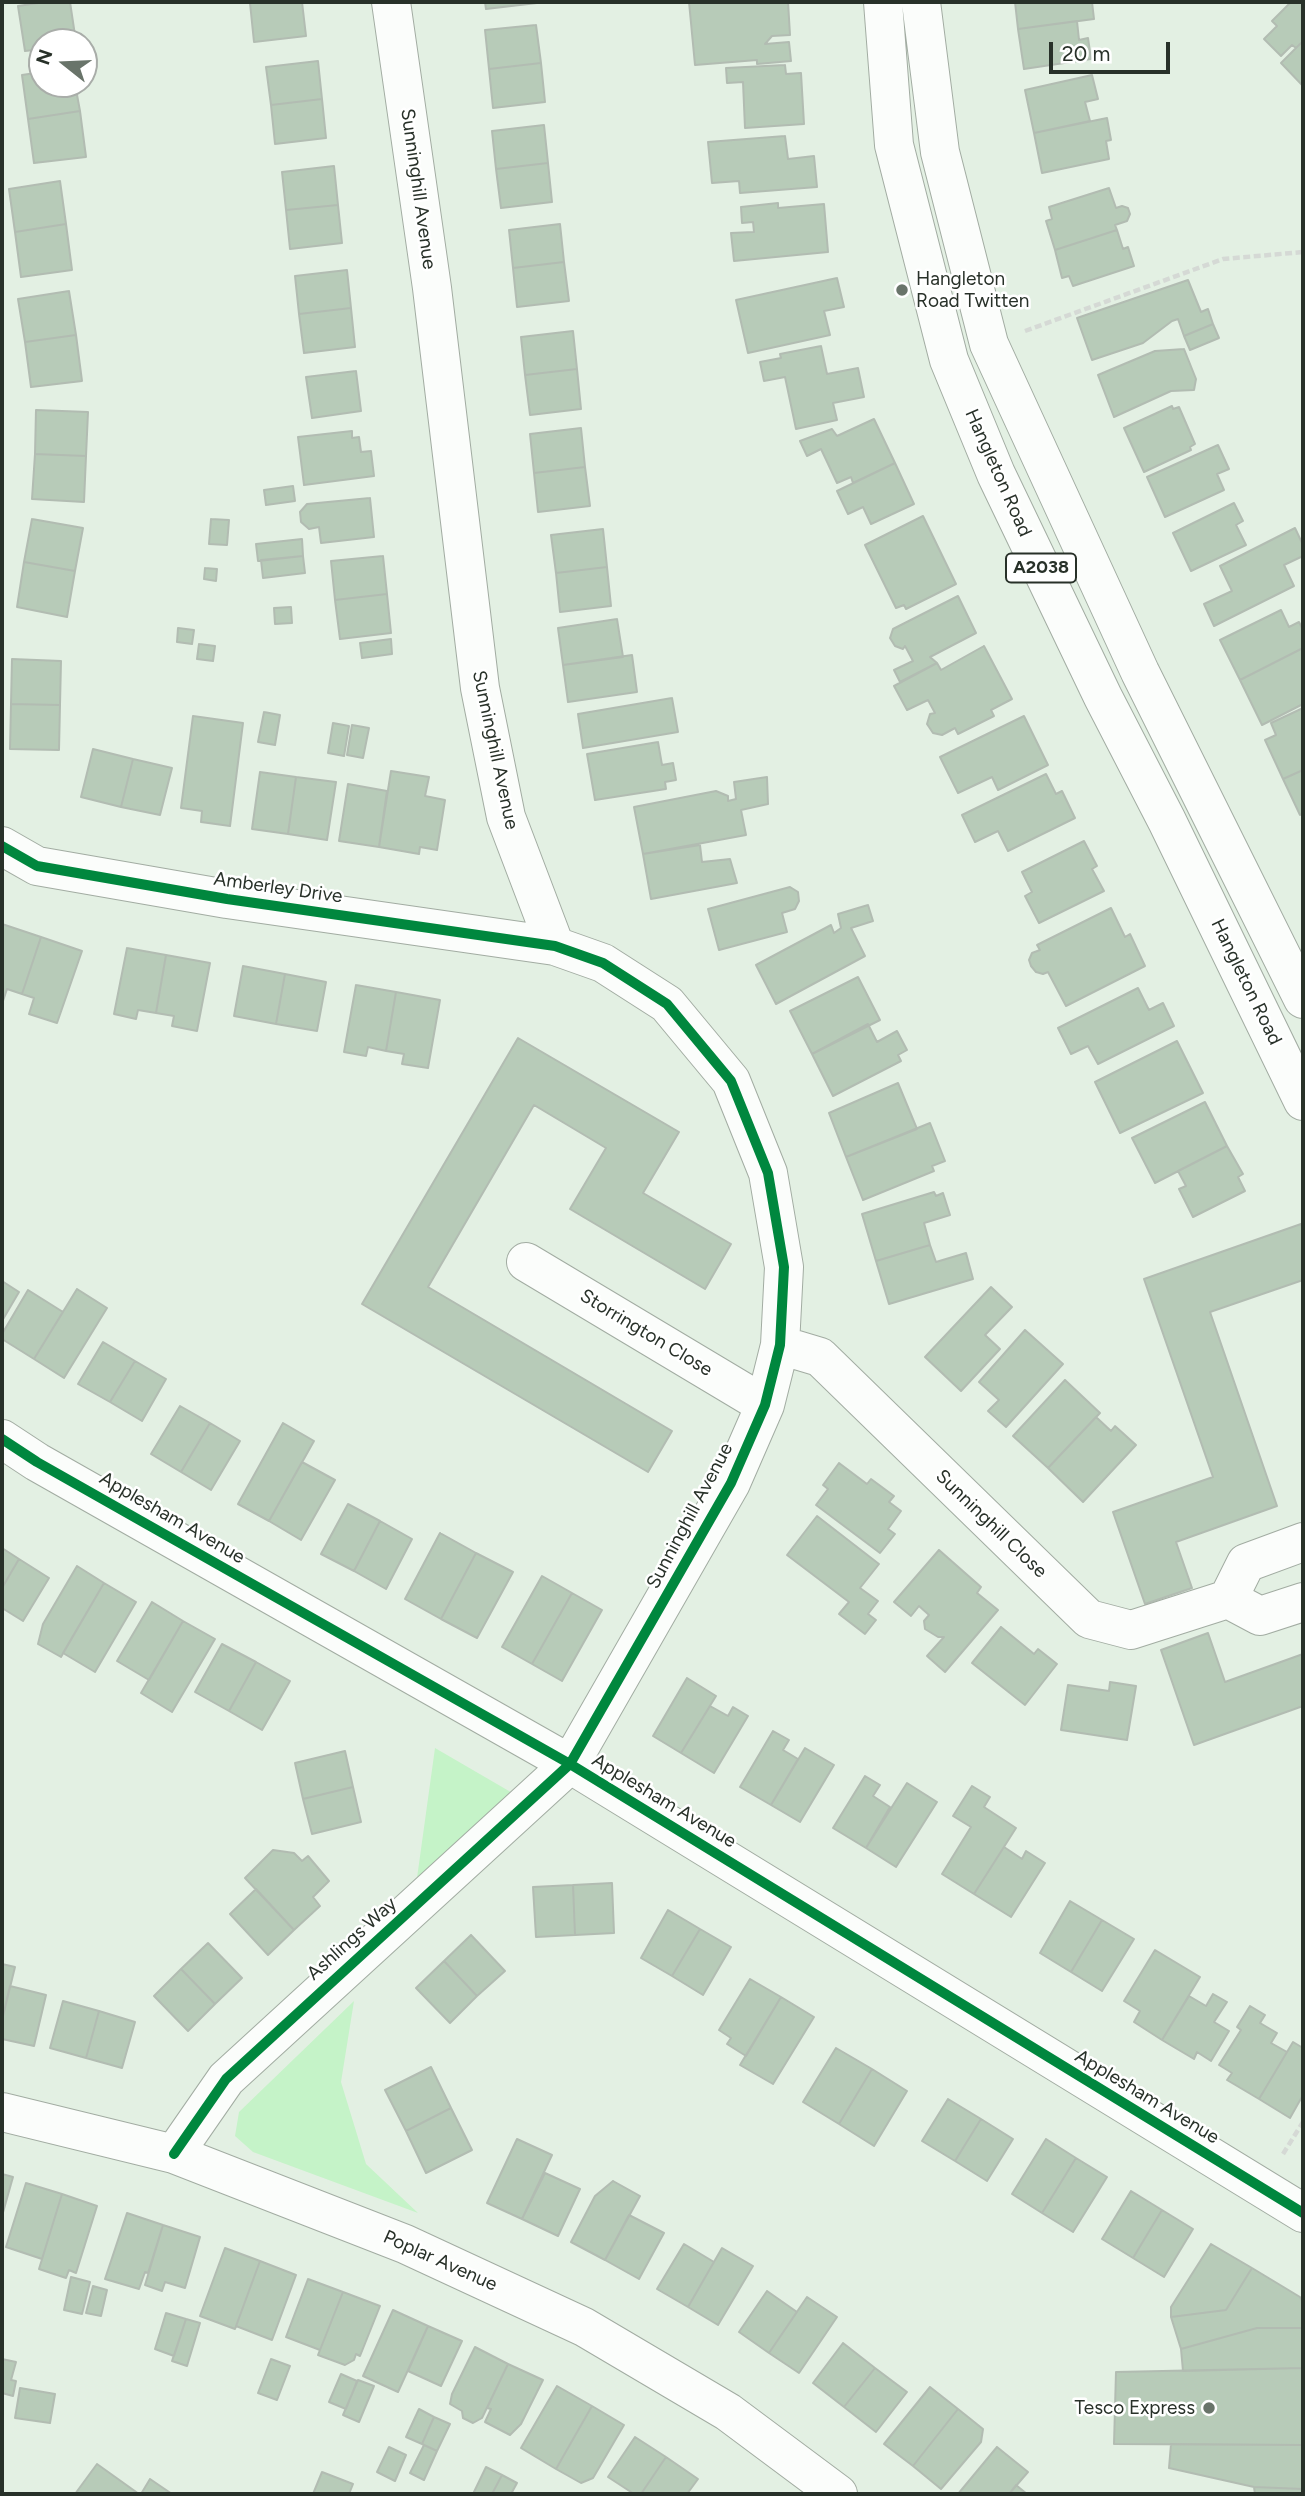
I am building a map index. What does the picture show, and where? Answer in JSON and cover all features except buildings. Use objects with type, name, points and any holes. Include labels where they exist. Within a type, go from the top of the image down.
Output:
[{"type":"street","name":"Sunninghill Avenue","points":[[391,2],[432,288],[480,688],[506,817],[555,946],[603,963],[667,1004],[731,1081],[768,1173],[784,1267],[780,1345],[765,1405],[731,1483],[570,1764]]},
{"type":"street","name":"A2038","points":[[883,2],[892,2]]},
{"type":"street","name":"Hangleton Road","points":[[883,2],[894,145],[949,360],[996,474],[1102,697],[1167,821],[1303,1101]]},
{"type":"street","name":"A2038","points":[[921,2],[940,152],[989,344],[1140,672],[1303,999]]},
{"type":"street","points":[[1102,697],[1140,672]]},
{"type":"street","name":"Amberley Drive","points":[[2,846],[37,866],[227,899],[555,946]]},
{"type":"street","name":"Storrington Close","points":[[526,1262],[765,1405]]},
{"type":"street","name":"Sunninghill Close","points":[[780,1345],[820,1357],[1088,1619],[1131,1630],[1228,1599]]},
{"type":"street","name":"Applesham Avenue","points":[[2,1439],[37,1462],[570,1764],[1303,2213]]},
{"type":"street","points":[[1303,1542],[1246,1563],[1228,1599],[1260,1616],[1303,1602]]},
{"type":"street","name":"Ashlings Way","points":[[174,2154],[226,2079],[570,1764]]},
{"type":"street","name":"Poplar Avenue","points":[[2,2112],[174,2154],[405,2244],[584,2327],[728,2412],[838,2494]]},
{"type":"path","points":[[989,344],[1223,259],[1303,252]]},
{"type":"green space","points":[[435,1748],[521,1798],[417,1878]]},
{"type":"green space","points":[[354,2001],[341,2082],[366,2164],[418,2213],[253,2152],[235,2136],[239,2112]]},
{"type":"cycle path","points":[[2,846],[37,866],[227,899],[555,946],[603,963],[667,1004],[731,1081],[768,1173],[784,1267],[780,1345],[765,1405],[731,1483],[570,1764],[226,2079],[174,2154]]},
{"type":"cycle path","points":[[2,1439],[37,1462],[570,1764],[1303,2213]]},
{"type":"place","name":"Hangleton Road Twitten","points":[[902,290]]},
{"type":"place","name":"Tesco Express","points":[[1209,2408]]}]
